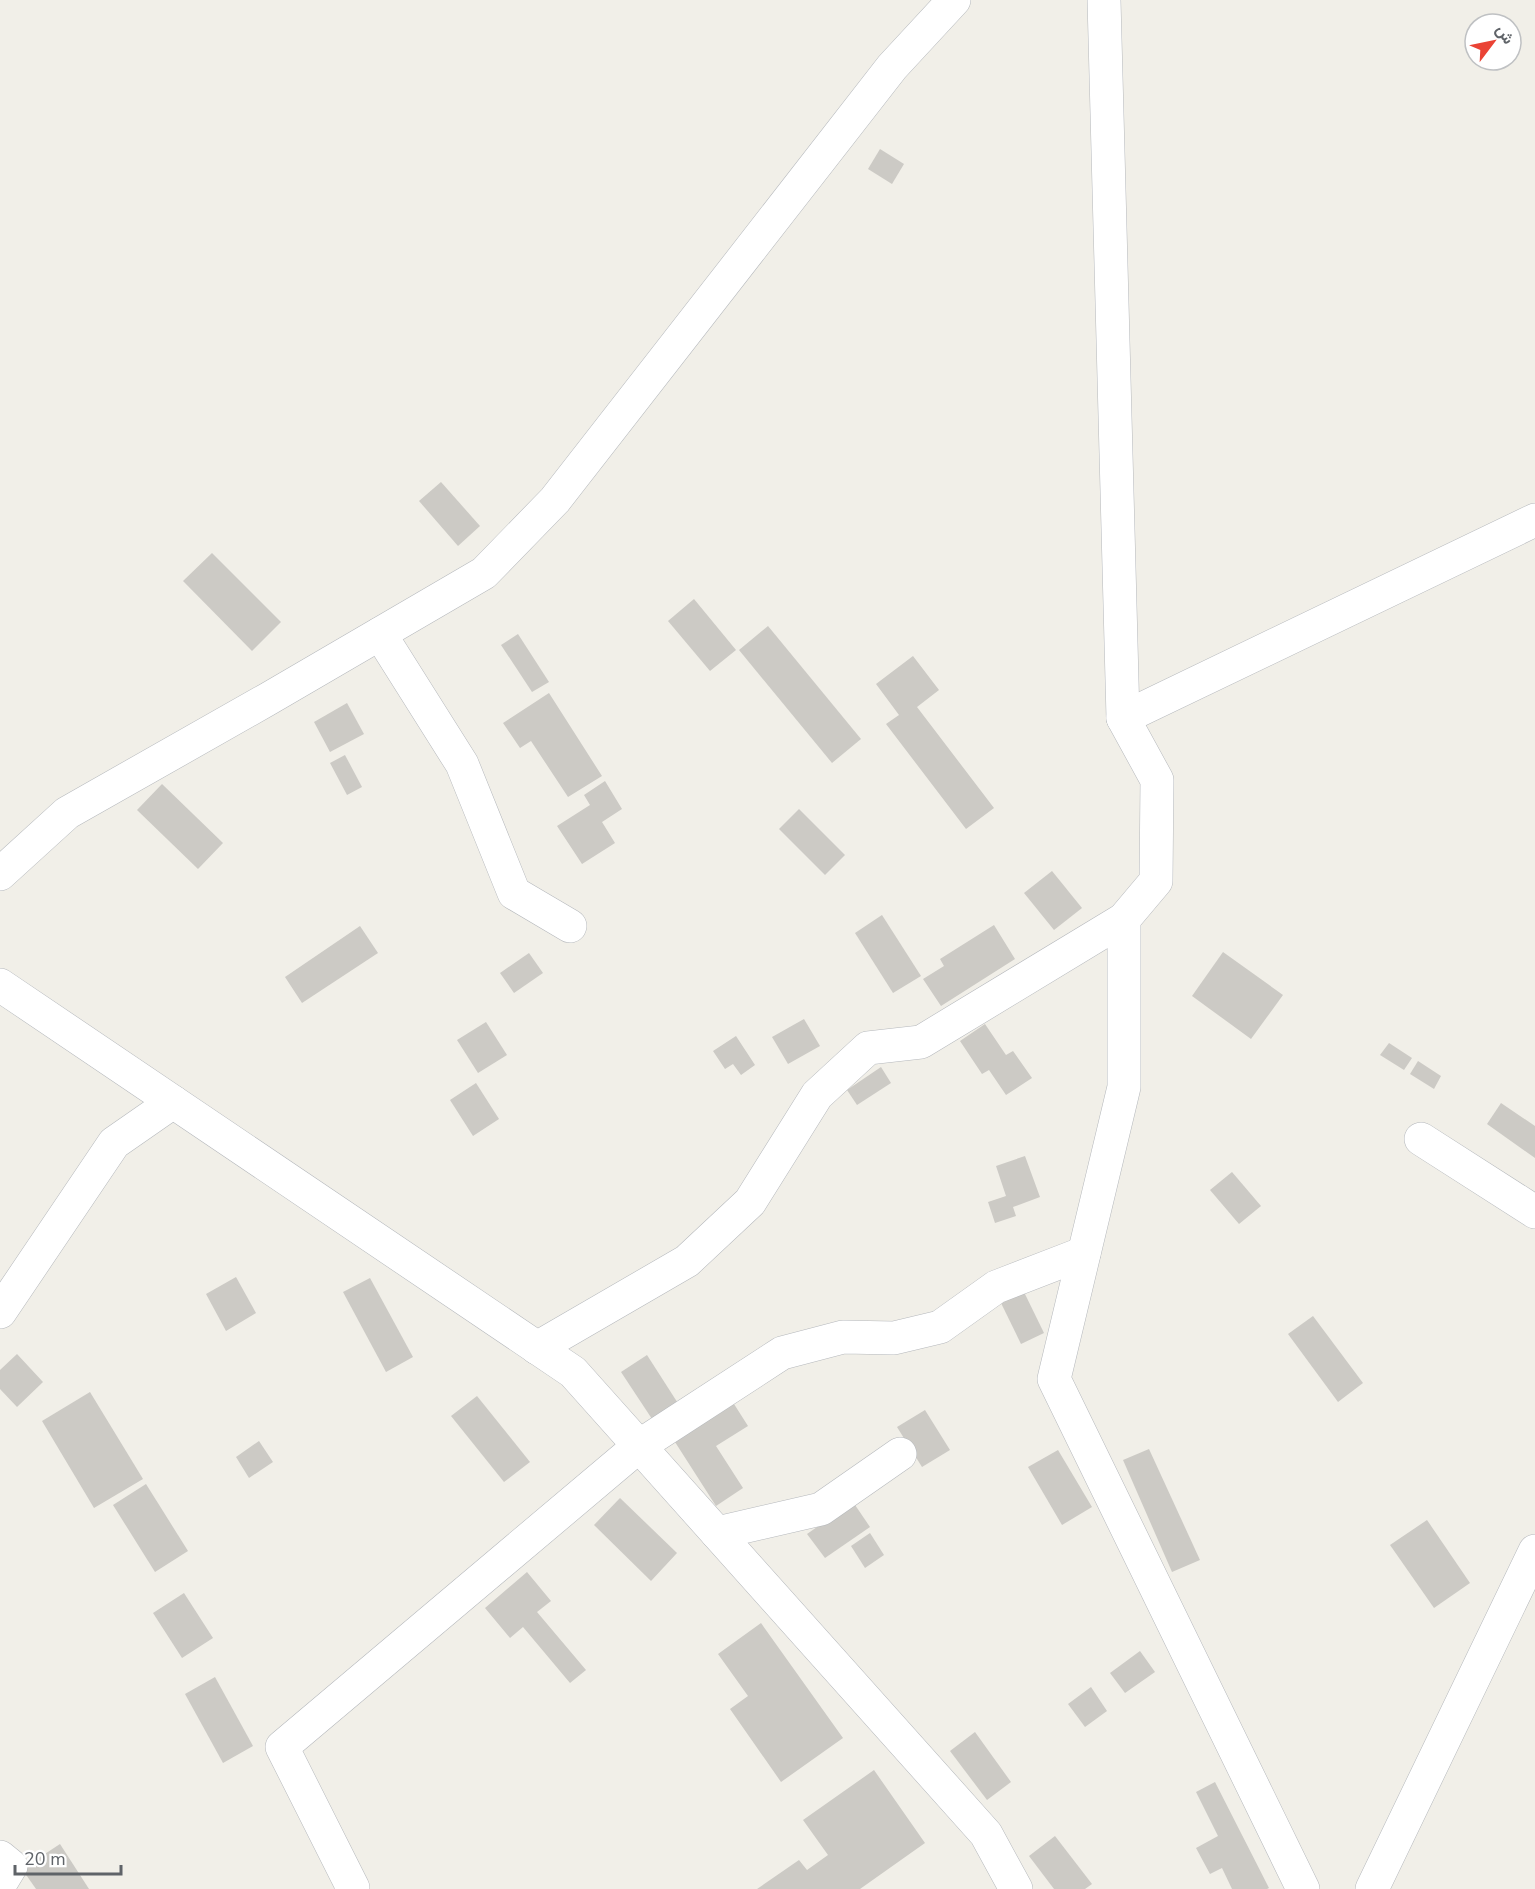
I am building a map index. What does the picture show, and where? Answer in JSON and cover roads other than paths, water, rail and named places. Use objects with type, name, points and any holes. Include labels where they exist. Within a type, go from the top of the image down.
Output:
[{"type":"street","points":[[0,874],[67,813],[484,573],[555,500],[892,67],[954,0]]},
{"type":"street","points":[[537,1348],[687,1261],[750,1202],[817,1095],[868,1048],[921,1042],[1124,919],[1156,881],[1157,780],[1123,718],[1104,0]]},
{"type":"street","points":[[1123,718],[1535,520]]},
{"type":"street","points":[[380,634],[462,764],[513,893],[570,926]]},
{"type":"street","points":[[1124,919],[1124,1087],[1054,1379],[1303,1889]]},
{"type":"street","points":[[0,985],[573,1372],[986,1834],[1016,1889]]},
{"type":"street","points":[[0,1312],[114,1143],[173,1102]]},
{"type":"street","points":[[1421,1139],[1535,1212]]},
{"type":"street","points":[[351,1889],[353,1888],[282,1747],[639,1446],[782,1353],[843,1337],[894,1338],[940,1327],[996,1287],[1084,1253]]},
{"type":"street","points":[[717,1533],[821,1509],[900,1454]]},
{"type":"street","points":[[1372,1889],[1535,1551]]},
{"type":"street","points":[[0,1857],[11,1866],[0,1884]]}]
